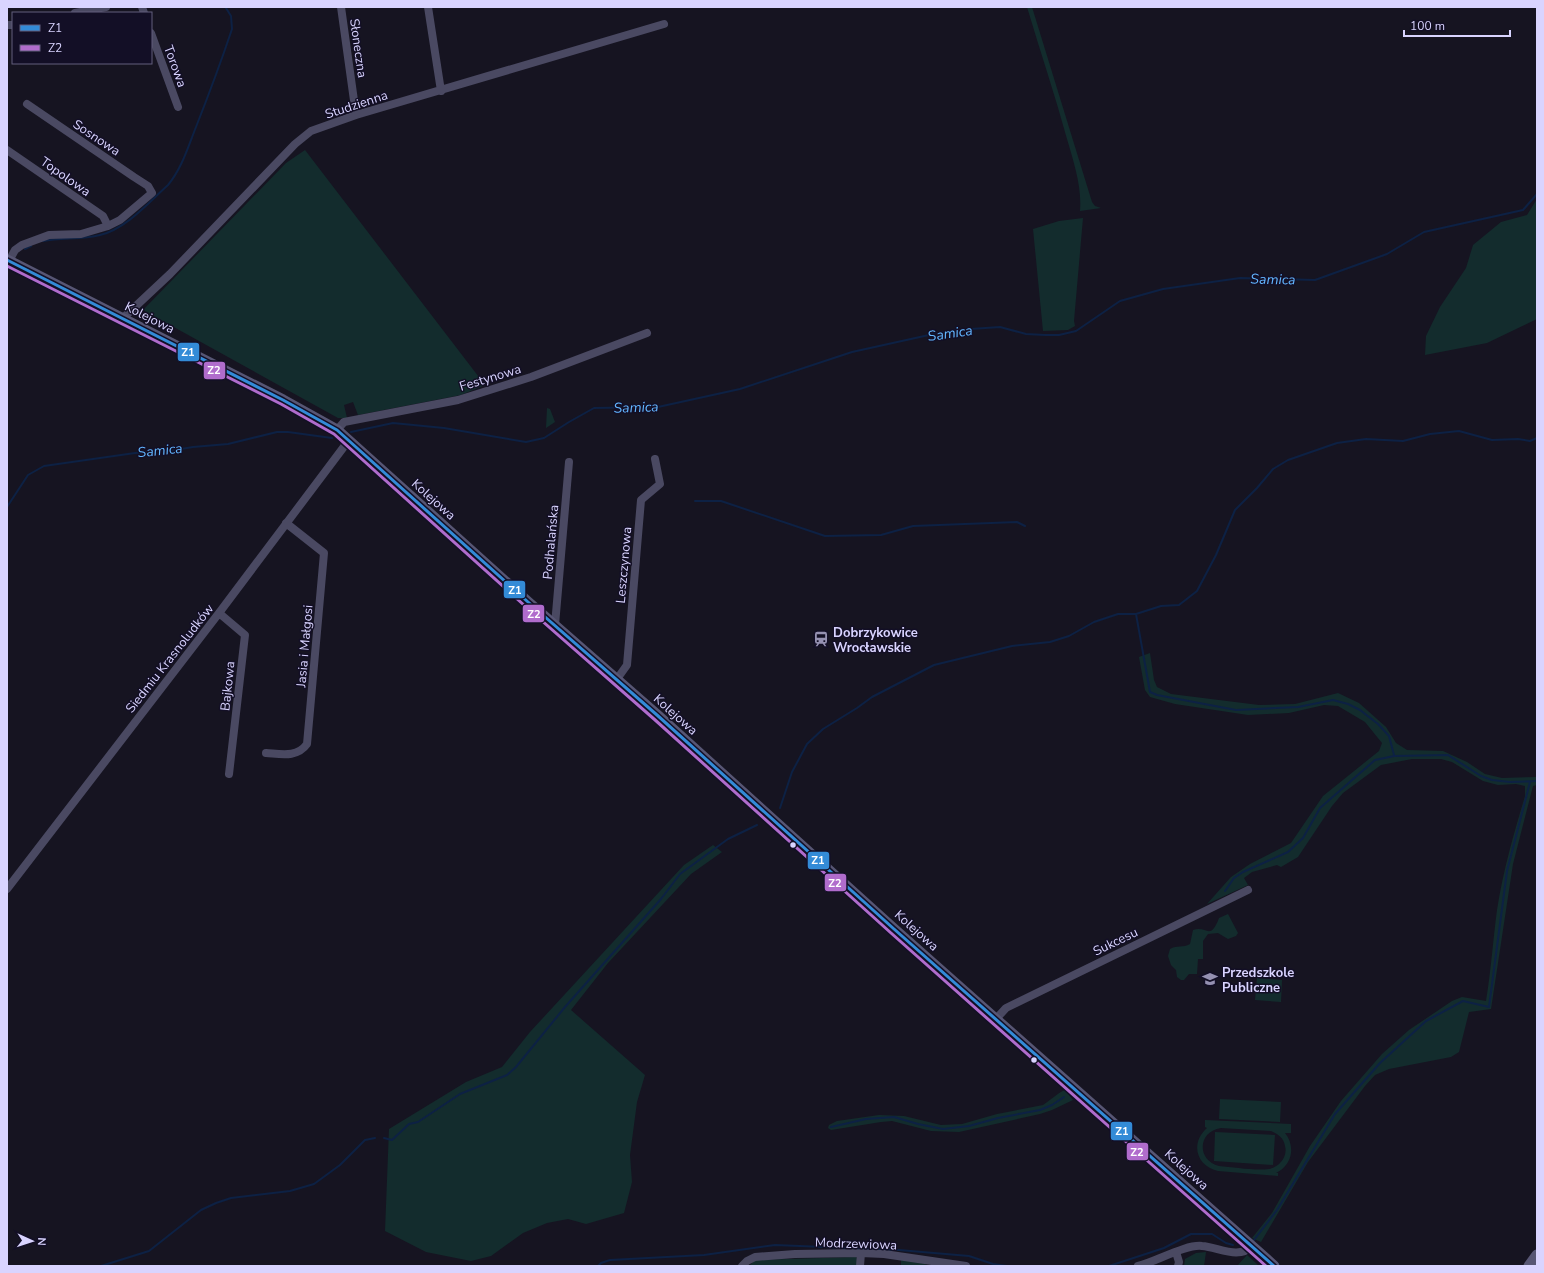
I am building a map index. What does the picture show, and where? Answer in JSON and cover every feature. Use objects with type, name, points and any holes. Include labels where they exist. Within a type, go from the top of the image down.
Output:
[{"type":"street","points":[[80,12],[106,7]]},
{"type":"street","name":"Słoneczna","points":[[341,7],[356,116]]},
{"type":"street","points":[[428,7],[441,91]]},
{"type":"street","name":"Studzienna","points":[[122,319],[170,274],[295,144],[312,131],[356,116],[664,24]]},
{"type":"street","name":"Torowa","points":[[152,36],[178,107]]},
{"type":"street","name":"Sosnowa","points":[[27,104],[148,186],[152,193],[120,220],[108,226]]},
{"type":"street","name":"Topolowa","points":[[7,150],[103,216],[108,226]]},
{"type":"street","points":[[8,261],[15,250],[22,245],[49,235],[82,234],[108,226]]},
{"type":"street","name":"Kolejowa","points":[[8,261],[283,400],[337,430],[1274,1266]]},
{"type":"street","name":"Festynowa","points":[[337,430],[344,422],[458,400],[531,377],[647,333]]},
{"type":"street","name":"Siedmiu Krasnoludków","points":[[7,889],[219,613],[349,440]]},
{"type":"street","name":"Leszczynowa","points":[[617,679],[627,665],[641,500],[660,484],[655,459]]},
{"type":"street","name":"Podhalańska","points":[[555,625],[569,462]]},
{"type":"street","name":"Jasia i Małgosi","points":[[266,753],[294,754],[303,750],[307,744],[324,553],[286,523]]},
{"type":"street","name":"Bajkowa","points":[[219,613],[245,635],[229,774]]},
{"type":"street","name":"Sukcesu","points":[[996,1019],[1006,1008],[1248,890]]},
{"type":"street","points":[[1138,1266],[1192,1247],[1202,1246],[1241,1253],[1248,1251],[1252,1246]]},
{"type":"street","points":[[1176,1252],[1179,1262],[1178,1266]]},
{"type":"street","points":[[860,1266],[861,1253]]},
{"type":"street","name":"Modrzewiowa","points":[[744,1263],[755,1257],[795,1254],[861,1253],[884,1254],[934,1263],[966,1266]]},
{"type":"street","points":[[1530,1266],[1537,1255]]},
{"type":"green space","points":[[1027,7],[1032,7],[1092,202],[1095,206],[1101,208],[1080,211],[1079,184],[1075,166]]},
{"type":"green space","points":[[305,150],[485,385],[461,395],[358,415],[353,402],[344,405],[347,418],[338,418],[143,310],[286,163]]},
{"type":"green space","points":[[1537,199],[1537,319],[1487,343],[1425,355],[1426,336],[1440,307],[1466,268],[1473,245],[1501,222],[1527,215]]},
{"type":"green space","points":[[1083,218],[1074,321],[1075,326],[1068,330],[1043,331],[1033,229],[1059,221]]},
{"type":"green space","points":[[547,408],[550,409],[555,422],[546,428]]},
{"type":"green space","points":[[1150,653],[1154,680],[1157,687],[1171,694],[1259,705],[1295,704],[1338,693],[1359,703],[1386,727],[1396,743],[1407,750],[1443,751],[1467,762],[1485,774],[1502,778],[1537,777],[1537,785],[1533,786],[1513,864],[1491,1009],[1469,1012],[1459,1052],[1451,1057],[1389,1069],[1375,1075],[1365,1086],[1308,1162],[1261,1242],[1252,1238],[1272,1213],[1310,1146],[1341,1101],[1382,1054],[1409,1030],[1452,1001],[1462,997],[1486,1001],[1499,895],[1509,852],[1525,796],[1525,786],[1516,784],[1498,785],[1483,781],[1452,762],[1441,759],[1412,759],[1381,765],[1343,793],[1332,806],[1298,857],[1281,867],[1277,865],[1252,872],[1244,878],[1248,885],[1207,904],[1231,877],[1250,864],[1291,843],[1323,796],[1379,751],[1382,743],[1365,722],[1338,706],[1324,705],[1289,713],[1248,715],[1175,704],[1150,697],[1145,690],[1139,657]]},
{"type":"green space","points":[[713,845],[722,852],[691,874],[608,963],[571,1010],[645,1075],[637,1102],[630,1155],[632,1182],[624,1213],[586,1224],[568,1219],[547,1223],[523,1233],[491,1256],[471,1261],[426,1252],[385,1231],[389,1129],[466,1082],[502,1067],[530,1032],[684,865]]},
{"type":"green space","points":[[1228,914],[1238,933],[1236,936],[1228,939],[1218,933],[1208,934],[1203,941],[1203,959],[1198,959],[1197,974],[1189,974],[1184,980],[1177,977],[1176,970],[1171,965],[1168,956],[1170,949],[1190,944],[1193,930],[1202,929],[1211,931],[1219,918]]},
{"type":"green space","points":[[1257,978],[1282,980],[1281,1002],[1255,1000]]},
{"type":"green space","points":[[1065,1090],[1073,1100],[1052,1110],[959,1132],[931,1131],[892,1121],[831,1130],[828,1128],[829,1125],[837,1121],[879,1115],[904,1116],[941,1125],[962,1124],[997,1114],[1043,1105]]},
{"type":"green space","points":[[1220,1099],[1281,1102],[1280,1122],[1219,1119]]},
{"type":"green space","points":[[1205,1120],[1291,1124],[1291,1133],[1285,1133],[1291,1150],[1289,1161],[1276,1173],[1278,1173],[1278,1176],[1218,1171],[1205,1164],[1200,1159],[1198,1153],[1198,1140],[1207,1128],[1205,1127]],"holes":[[[1221,1128],[1271,1131],[1282,1139],[1286,1150],[1280,1163],[1273,1168],[1257,1170],[1219,1166],[1206,1158],[1203,1152],[1204,1140],[1213,1130]]]},
{"type":"green space","points":[[1215,1132],[1275,1135],[1273,1165],[1214,1161]]},
{"type":"green space","points":[[1206,1252],[1204,1266],[1184,1266],[1185,1259],[1196,1253]]},
{"type":"green space","points":[[1247,1255],[1259,1266],[1237,1266]]},
{"type":"green space","points":[[856,1257],[858,1266],[749,1266],[755,1260]]},
{"type":"green space","points":[[901,1260],[925,1263],[926,1266],[901,1266]]},
{"type":"waterway","points":[[43,241],[93,237],[110,232],[137,214],[168,185],[177,172],[187,150],[232,29],[231,16],[226,8]]},
{"type":"waterway","name":"Samica","points":[[351,432],[393,423],[444,428],[526,442],[544,438],[594,408],[658,407],[740,389],[852,352],[938,333],[956,330],[1000,327],[1026,334],[1059,335],[1076,331],[1120,301],[1163,289],[1240,278],[1315,280],[1387,254],[1424,232],[1523,210],[1537,194]]},
{"type":"waterway","points":[[25,249],[31,246]]},
{"type":"waterway","points":[[780,808],[792,772],[807,744],[823,729],[872,697],[934,665],[1012,646],[1050,642],[1069,636],[1094,622],[1118,614],[1136,614],[1161,606],[1179,605],[1197,591],[1216,555],[1235,510],[1273,469],[1288,460],[1337,443],[1366,439],[1403,441],[1430,434],[1459,431],[1492,440],[1518,439],[1530,441],[1537,438]]},
{"type":"waterway","name":"Samica","points":[[7,507],[28,475],[44,466],[135,453],[169,451],[228,444],[277,432],[332,438]]},
{"type":"waterway","points":[[695,501],[721,501],[825,536],[881,535],[913,526],[1017,522],[1025,526]]},
{"type":"waterway","points":[[1136,614],[1150,692],[1157,695],[1236,710],[1298,707],[1333,700],[1348,704],[1360,710],[1378,724],[1389,736],[1394,755]]},
{"type":"waterway","points":[[1225,891],[1234,878],[1243,872],[1288,852],[1303,838],[1320,808],[1375,760],[1394,756],[1448,755],[1481,776],[1492,780],[1510,782],[1537,781]]},
{"type":"waterway","points":[[1254,1240],[1277,1210],[1335,1114],[1380,1063],[1426,1021],[1463,1001],[1489,1007],[1507,871],[1530,782]]},
{"type":"waterway","points":[[384,1138],[392,1140],[409,1124],[418,1122],[460,1094],[507,1075],[516,1067],[565,1007],[661,899],[680,874],[728,839],[757,825]]},
{"type":"waterway","points":[[831,1127],[866,1119],[894,1117],[943,1129],[969,1126],[998,1118],[1040,1110],[1052,1105],[1064,1097]]},
{"type":"waterway","points":[[101,1266],[149,1251],[201,1210],[216,1203],[231,1198],[290,1191],[314,1184],[340,1165],[365,1140],[375,1138]]},
{"type":"waterway","points":[[1109,1266],[1164,1248],[1191,1234],[1212,1234],[1226,1243],[1233,1245]]},
{"type":"waterway","points":[[598,1266],[601,1263],[610,1260],[704,1255],[775,1245],[899,1250],[969,1256],[993,1264],[1007,1266]]},
{"type":"transit line","name":"Z1","points":[[7,260],[283,400],[337,430],[528,602],[657,715],[894,929],[1274,1266]]},
{"type":"transit line","name":"Z2","points":[[7,266],[281,404],[334,434],[525,606],[654,719],[891,933],[1266,1266]]},
{"type":"place","name":"Dobrzykowice Wrocławskie","points":[[821,639]]},
{"type":"place","name":"Przedszkole Publiczne","points":[[1210,979]]}]
